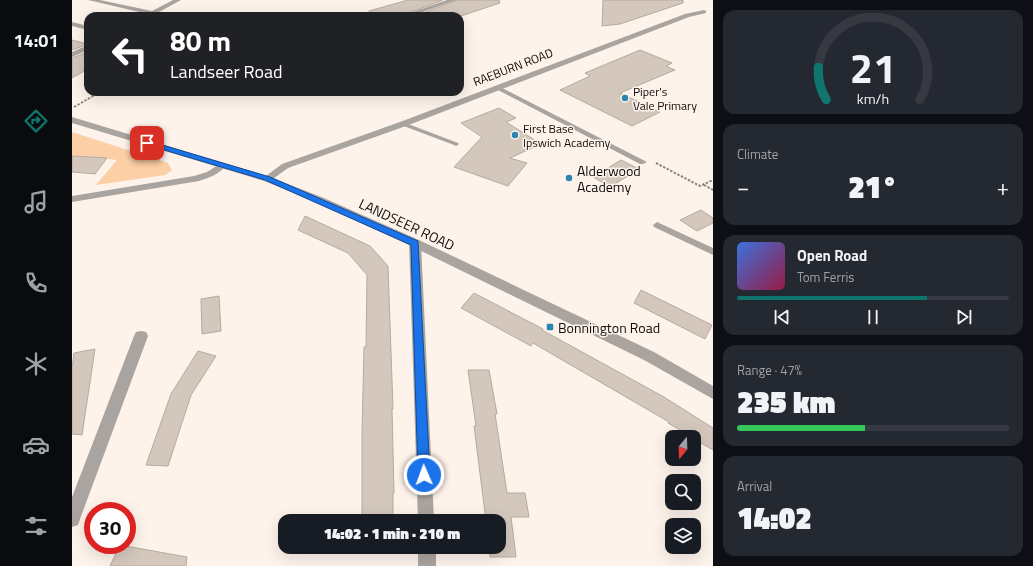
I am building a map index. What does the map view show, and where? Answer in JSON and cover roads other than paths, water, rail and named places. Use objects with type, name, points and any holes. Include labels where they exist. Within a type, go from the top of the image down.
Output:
[{"type":"street","points":[[91,0],[142,12]]},
{"type":"street","points":[[154,12],[178,0]]},
{"type":"street","points":[[417,12],[453,0]]},
{"type":"street","name":"RAEBURN ROAD","points":[[268,179],[285,166],[403,124],[686,15],[704,12]]},
{"type":"street","points":[[72,55],[84,49]]},
{"type":"street","name":"LANDSEER ROAD","points":[[72,120],[268,179],[415,244],[649,356],[713,393]]},
{"type":"street","points":[[72,199],[196,179],[210,174],[221,166]]},
{"type":"street","points":[[415,244],[426,514]]},
{"type":"street","points":[[72,518],[141,336]]},
{"type":"street","points":[[427,554],[427,566]]},
{"type":"lane","points":[[72,24],[84,27]]},
{"type":"lane","points":[[496,87],[642,162]]},
{"type":"lane","points":[[403,124],[456,144]]},
{"type":"lane","points":[[657,225],[713,252]]},
{"type":"place","name":"Piper's Vale Primary","points":[[625,98]]},
{"type":"place","name":"First Base Ipswich Academy","points":[[515,135]]},
{"type":"place","name":"Alderwood Academy","points":[[569,178]]},
{"type":"place","name":"Bonnington Road","points":[[550,327]]}]
